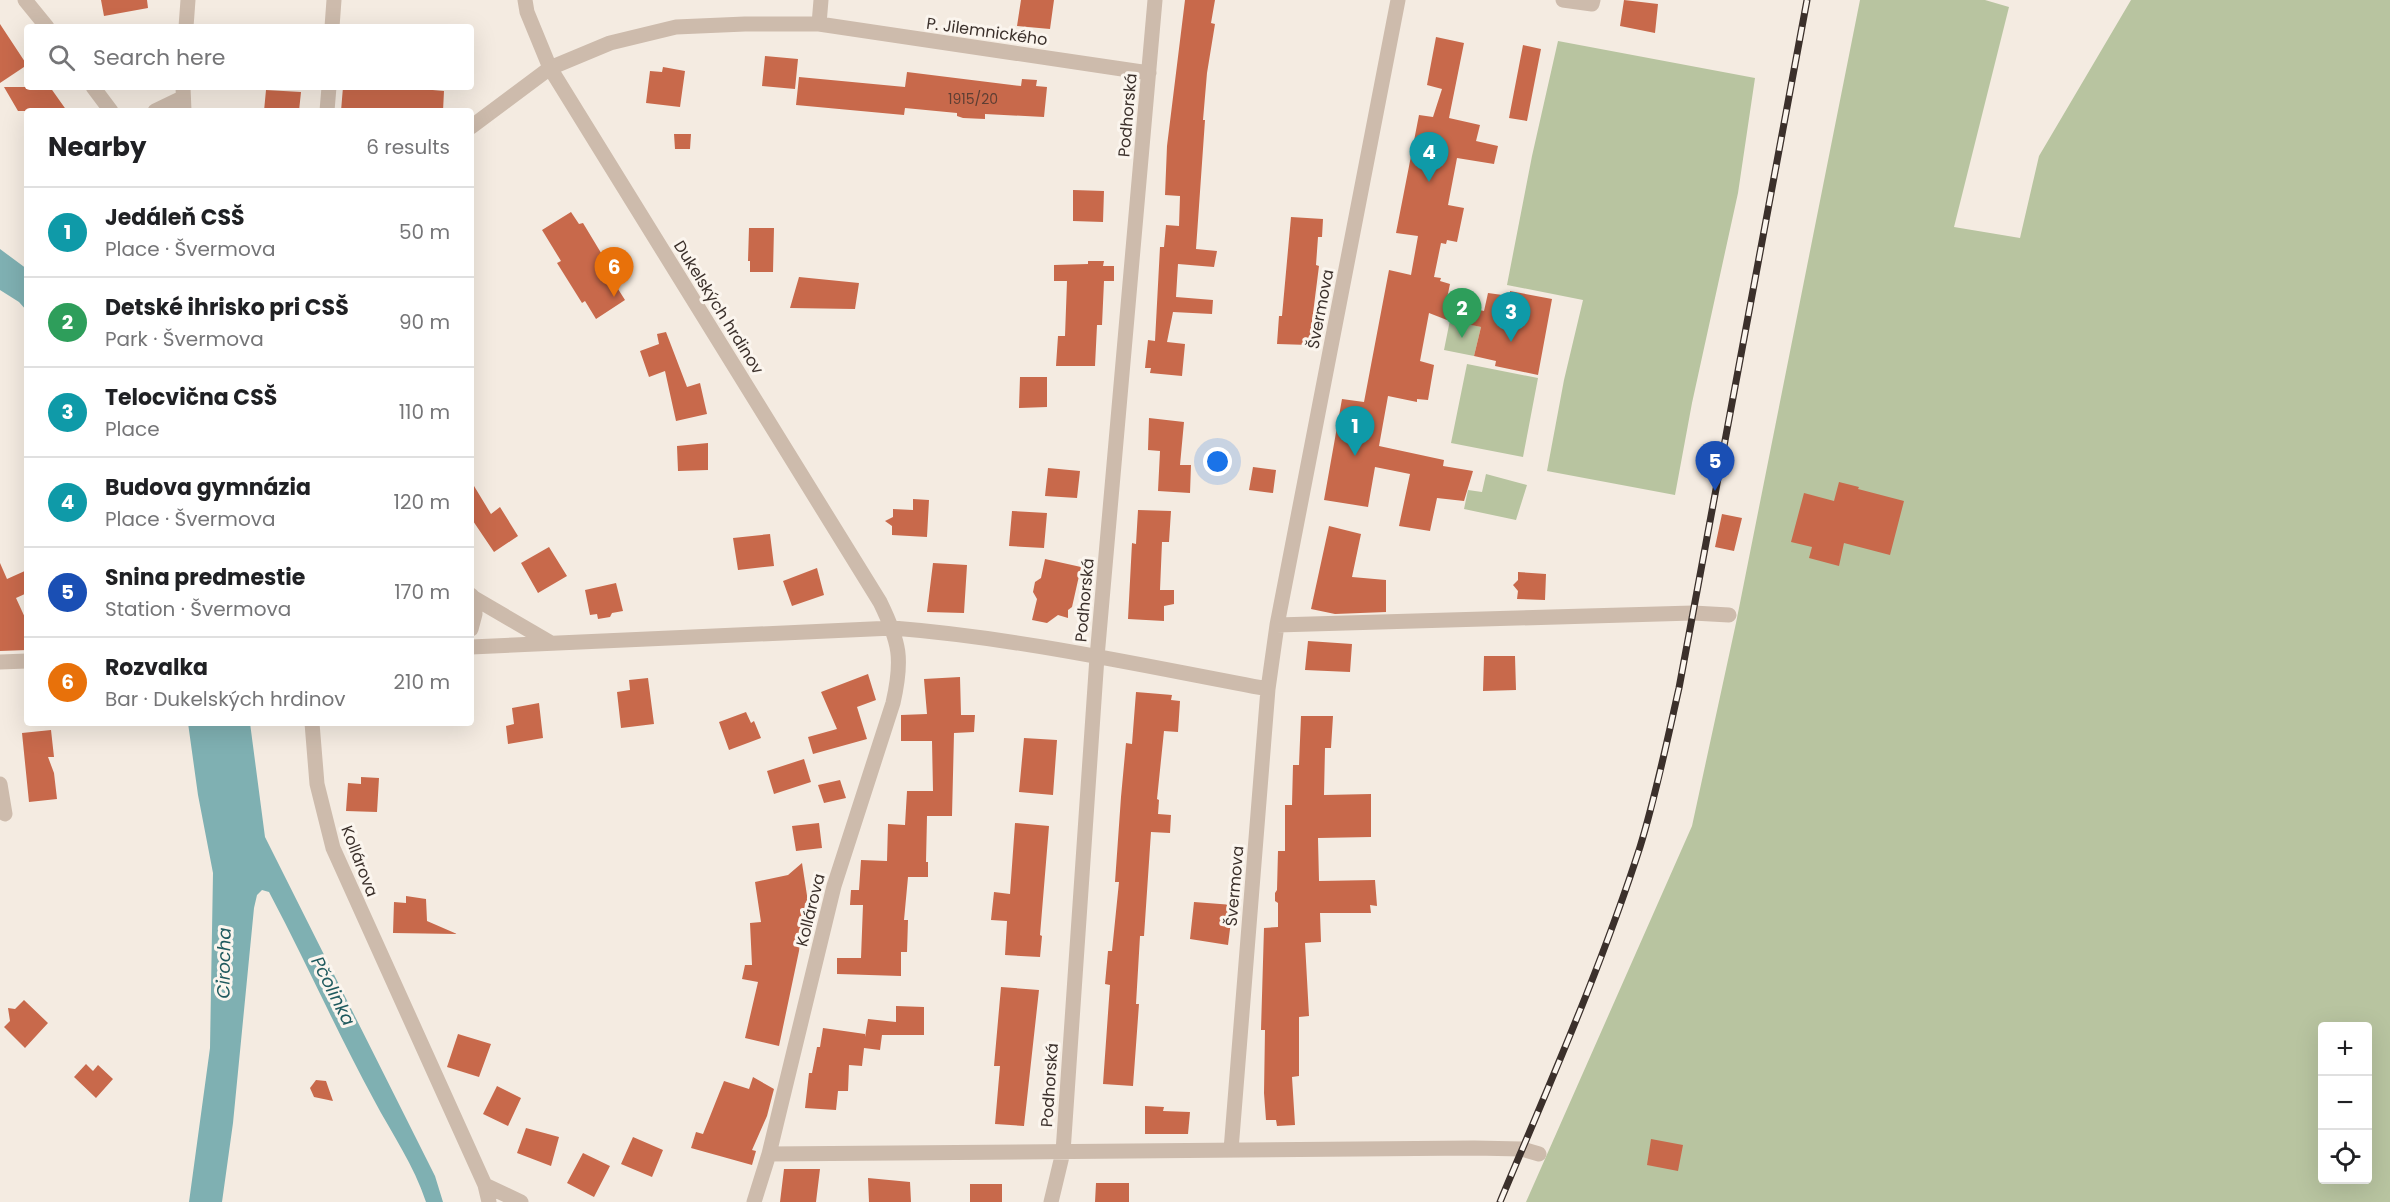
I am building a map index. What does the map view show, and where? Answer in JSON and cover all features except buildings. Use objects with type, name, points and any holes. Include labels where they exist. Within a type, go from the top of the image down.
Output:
[{"type":"street","points":[[25,0],[45,24]]},
{"type":"street","points":[[185,24],[188,0]]},
{"type":"street","points":[[332,24],[334,0]]},
{"type":"street","name":"Dukelských hrdinov","points":[[525,0],[527,12],[550,68],[874,592],[893,628]]},
{"type":"street","points":[[819,24],[821,0]]},
{"type":"street","name":"Podhorská","points":[[1051,1202],[1063,1152],[1097,657],[1155,0]]},
{"type":"street","name":"Švermova","points":[[1231,1150],[1268,689],[1277,625],[1398,0]]},
{"type":"street","points":[[1563,0],[1592,2]]},
{"type":"street","name":"P. Jilemnického","points":[[474,125],[550,68],[610,43],[675,27],[819,24],[1149,73]]},
{"type":"street","points":[[95,90],[109,108]]},
{"type":"street","points":[[327,108],[329,90]]},
{"type":"street","points":[[162,108],[183,99]]},
{"type":"street","points":[[474,598],[552,644]]},
{"type":"street","points":[[1277,625],[1693,613],[1729,615]]},
{"type":"street","points":[[474,647],[893,628],[926,630],[1097,657],[1268,689]]},
{"type":"street","name":"Kollárova","points":[[754,1202],[769,1154],[834,886],[893,703],[899,675],[899,651],[893,628]]},
{"type":"street","points":[[0,662],[24,661]]},
{"type":"street","name":"Kollárova","points":[[312,726],[317,783],[333,848],[485,1185],[489,1202]]},
{"type":"street","points":[[0,784],[4,814]]},
{"type":"street","points":[[769,1154],[1474,1148],[1522,1149],[1539,1154]]},
{"type":"street","points":[[485,1185],[521,1202]]},
{"type":"green space","points":[[1860,0],[1985,0],[2009,7],[1954,227],[2020,238],[2039,156],[2131,0],[2390,0],[2390,1202],[1526,1202],[1692,826],[1736,623]]},
{"type":"green space","points":[[1558,41],[1755,78],[1738,193],[1692,403],[1675,495],[1547,471],[1564,380],[1583,300],[1507,285],[1532,156]]},
{"type":"green space","points":[[1450,320],[1481,327],[1474,356],[1444,350]]},
{"type":"green space","points":[[1467,364],[1538,378],[1523,457],[1451,443]]},
{"type":"green space","points":[[1486,474],[1527,485],[1516,520],[1464,509],[1468,490],[1482,492]]},
{"type":"water","points":[[0,249],[24,267],[24,308],[0,290]]},
{"type":"water","points":[[188,726],[250,726],[265,837],[435,1176],[443,1202],[426,1202],[409,1162],[360,1074],[269,892],[262,890],[257,895],[254,908],[233,1123],[222,1202],[189,1202],[210,1048],[213,873],[198,795]]},
{"type":"railway","points":[[1500,1202],[1591,982],[1625,892],[1651,808],[1679,688],[1807,0]]},
{"type":"place","name":"Budova gymnázia","points":[[1429,182]]},
{"type":"place","name":"Rozvalka","points":[[614,297]]},
{"type":"place","name":"Detské ihrisko pri CSŠ","points":[[1462,338]]},
{"type":"place","name":"Telocvična CSŠ","points":[[1511,342]]},
{"type":"place","name":"Jedáleň CSŠ","points":[[1355,456]]},
{"type":"place","name":"Snina predmestie","points":[[1715,491]]},
{"type":"water label","name":"Cirocha","points":[[224,963]]},
{"type":"water label","name":"Pčolinka","points":[[333,991]]}]
